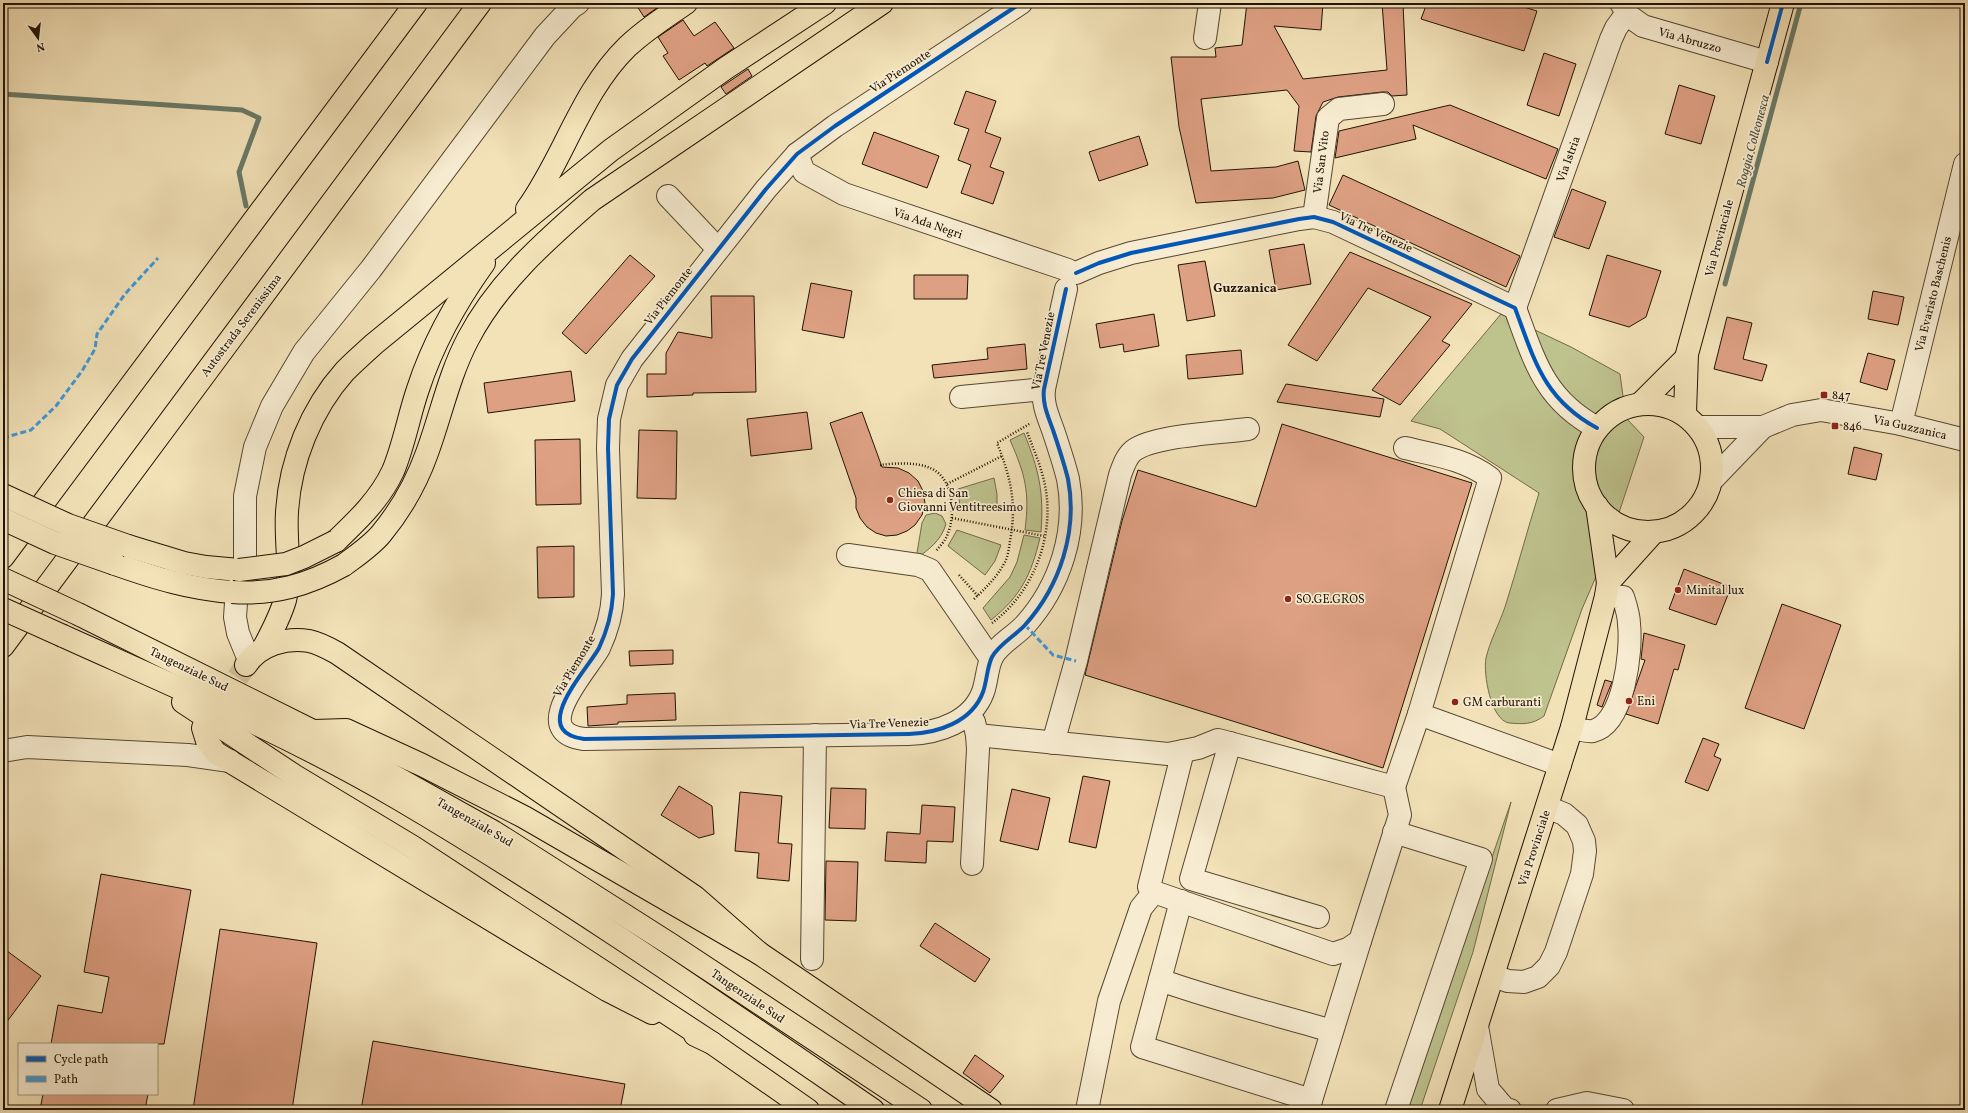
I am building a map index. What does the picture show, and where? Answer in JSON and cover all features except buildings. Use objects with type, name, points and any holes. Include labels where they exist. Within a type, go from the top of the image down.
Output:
[{"type":"main road","points":[[337,109],[400,3]]},
{"type":"main road","points":[[3,556],[416,3]]},
{"type":"main road","name":"Autostrada Serenissima","points":[[3,646],[480,3]]},
{"type":"main road","points":[[420,84],[496,3]]},
{"type":"main road","points":[[3,495],[68,525],[128,546],[206,568],[238,570],[286,564],[336,541],[370,508],[393,471],[418,388],[437,340],[452,310],[470,282],[537,195],[581,111],[613,63],[626,47],[645,31],[686,3]]},
{"type":"main road","points":[[253,657],[276,625],[285,599],[288,578],[287,512],[292,472],[307,430],[323,401],[345,372],[374,344],[587,169],[666,110],[726,68],[825,3]]},
{"type":"main road","points":[[3,519],[55,543],[164,581],[202,590],[232,592],[274,591],[319,579],[344,566],[380,535],[406,495],[427,454],[452,372],[468,338],[491,303],[521,265],[555,231],[592,200],[882,3]]},
{"type":"main road","name":"Via Provinciale","points":[[1691,420],[1667,406],[1640,404],[1619,410],[1597,428],[1589,441],[1584,462],[1585,484],[1597,506],[1609,519],[1629,529],[1654,532],[1672,527],[1689,517],[1708,494],[1713,479],[1713,463],[1709,450],[1691,420],[1686,358],[1783,3]]},
{"type":"main road","name":"Via Provinciale","points":[[1640,404],[1686,358]]},
{"type":"main road","name":"Via Provinciale","points":[[1450,1110],[1572,727],[1607,589],[1597,506]]},
{"type":"main road","name":"Via Provinciale","points":[[1607,589],[1654,532]]},
{"type":"main road","name":"Tangenziale Sud","points":[[3,579],[80,615],[313,731],[494,832],[670,944],[921,1110]]},
{"type":"main road","name":"Tangenziale Sud","points":[[3,609],[267,729],[397,798],[551,892],[873,1110]]},
{"type":"main road","points":[[253,657],[282,642],[300,640],[320,644],[337,653],[695,897],[759,953]]},
{"type":"main road","points":[[97,652],[162,688],[295,776],[413,847],[712,1043],[808,1110]]},
{"type":"main road","points":[[203,728],[204,735],[211,748],[230,761],[606,990],[712,1043]]},
{"type":"main road","points":[[313,731],[346,730],[422,765],[524,817],[759,953],[991,1110]]},
{"type":"street","points":[[253,657],[238,633],[235,617],[236,604],[245,562],[245,496],[255,447],[272,406],[304,352],[371,269],[545,36],[572,7],[578,3]]},
{"type":"street","name":"Via Piemonte","points":[[563,730],[560,715],[563,702],[599,647],[608,626],[612,605],[613,578],[608,448],[609,419],[614,395],[621,376],[632,358],[766,189],[797,154],[830,129],[1021,3]]},
{"type":"street","points":[[1205,38],[1210,3]]},
{"type":"street","name":"Via Abruzzo","points":[[1624,8],[1638,23],[1649,28],[1767,62]]},
{"type":"street","name":"Via Istria","points":[[1515,308],[1611,39],[1624,8]]},
{"type":"street","name":"Via San Vito","points":[[1314,217],[1328,118],[1339,109],[1383,104]]},
{"type":"street","name":"Via Ada Negri","points":[[797,154],[804,172],[844,194],[1036,260],[1067,278]]},
{"type":"street","name":"Via Evaristo Baschenis","points":[[1901,424],[1965,164]]},
{"type":"street","points":[[668,196],[718,249]]},
{"type":"street","name":"Via Tre Venezie","points":[[563,730],[571,737],[584,739],[927,733],[944,729],[970,711],[982,694],[992,658],[999,648],[1025,625],[1041,604],[1055,579],[1065,554],[1070,530],[1069,485],[1062,458],[1043,400],[1044,389],[1067,278],[1109,259],[1142,250],[1314,217],[1333,222],[1515,308]]},
{"type":"street","points":[[1515,308],[1531,352],[1548,387],[1562,404],[1579,418],[1597,428]]},
{"type":"street","points":[[961,398],[1044,389]]},
{"type":"street","name":"Via Guzzanica","points":[[1713,479],[1763,427],[1792,415],[1821,410],[1901,424],[1965,440]]},
{"type":"street","name":"Via Guzzanica","points":[[1691,420],[1763,427]]},
{"type":"street","points":[[1054,743],[1076,661],[1120,475],[1127,458],[1133,451],[1153,442],[1248,429]]},
{"type":"street","points":[[1181,901],[1142,1047],[1309,1105],[1400,815],[1394,788],[1490,478],[1479,470],[1454,459],[1405,448]]},
{"type":"street","points":[[848,556],[918,565],[930,570],[992,658]]},
{"type":"street","points":[[1572,727],[1584,731],[1592,731],[1607,722],[1614,712],[1624,683],[1630,633],[1628,616],[1623,597],[1607,589]]},
{"type":"street","points":[[970,711],[977,735],[972,864]]},
{"type":"street","points":[[1418,714],[1560,765]]},
{"type":"street","points":[[166,754],[181,750],[190,744],[203,728]]},
{"type":"street","points":[[812,959],[815,735]]},
{"type":"street","points":[[977,735],[1168,754],[1198,748],[1218,740],[1394,788]]},
{"type":"street","points":[[1230,743],[1191,879],[1318,917]]},
{"type":"street","points":[[3,751],[27,747],[202,756],[230,761]]},
{"type":"street","points":[[1183,751],[1149,887],[1154,892],[1333,954],[1348,949],[1360,941]]},
{"type":"street","points":[[1493,976],[1508,981],[1524,982],[1538,977],[1549,966],[1556,952],[1582,874],[1586,851],[1584,841],[1577,825],[1564,814],[1546,807]]},
{"type":"street","points":[[1394,832],[1480,859],[1396,1110]]},
{"type":"street","points":[[1087,1110],[1109,1001],[1141,908],[1154,892]]},
{"type":"street","points":[[1160,980],[1197,994],[1242,1005],[1332,1031]]},
{"type":"street","points":[[1477,1026],[1488,1090],[1505,1109],[1510,1110]]},
{"type":"street","points":[[1557,1110],[1588,1107],[1622,1110]]},
{"type":"path","points":[[969,604],[991,584],[1006,561],[1012,530],[1013,491],[1007,468],[997,444],[1047,414]]},
{"type":"path","points":[[992,623],[1004,614],[1022,594],[1036,567],[1044,536],[1047,500],[1044,481],[1039,461],[1027,432]]},
{"type":"path","points":[[947,484],[1002,456]]},
{"type":"path","points":[[880,465],[918,465],[937,472],[947,484],[951,497],[952,518],[948,534],[937,551],[918,565]]},
{"type":"path","points":[[952,518],[1044,536]]},
{"type":"green space","points":[[1501,314],[1571,347],[1620,374],[1626,418],[1644,437],[1604,558],[1582,609],[1544,716],[1535,721],[1523,724],[1509,723],[1497,714],[1487,685],[1485,665],[1492,639],[1505,607],[1539,493],[1440,429],[1411,421]]},
{"type":"green space","points":[[1024,433],[1037,470],[1039,481],[1042,505],[1041,532],[1025,530],[1027,505],[1025,484],[1023,473],[1010,440]]},
{"type":"green space","points":[[994,478],[997,494],[997,510],[960,508],[958,489]]},
{"type":"green space","points":[[935,513],[942,516],[946,524],[944,530],[938,540],[916,559],[922,523],[926,515]]},
{"type":"green space","points":[[957,530],[1001,545],[995,561],[985,575],[948,546]]},
{"type":"green space","points":[[1024,535],[1040,538],[1033,563],[1017,593],[1010,602],[991,620],[983,608],[1010,577],[1017,562]]},
{"type":"green space","points":[[1511,802],[1473,952],[1420,1110],[1405,1110]]},
{"type":"waterway","name":"Roggia Colleonesca","points":[[1725,284],[1801,3]]},
{"type":"waterway","points":[[3,94],[242,110],[259,118],[239,172],[246,206]]},
{"type":"tunnel","points":[[219,705],[246,665]]},
{"type":"marked path","points":[[3,438],[31,430],[56,406],[82,371],[95,349],[97,334],[125,294],[158,258]]},
{"type":"marked path","points":[[1025,625],[1053,655],[1076,661]]},
{"type":"cycle path","points":[[1021,3],[835,126],[797,154],[766,189],[632,359],[617,385],[609,419],[608,448],[613,594],[612,608],[607,628],[599,648],[574,685],[566,699],[561,713],[561,725],[568,734],[584,739],[909,734],[931,731],[953,724],[971,711],[983,692],[989,665],[995,652],[1025,625],[1048,593],[1057,575],[1068,538],[1070,518],[1068,479],[1044,401],[1044,389],[1066,289]]},
{"type":"cycle path","points":[[1767,62],[1783,3]]},
{"type":"cycle path","points":[[1076,273],[1099,263],[1131,253],[1299,219],[1314,217],[1333,222],[1515,308],[1536,362],[1553,392],[1579,417],[1597,428]]},
{"type":"place","name":"847","points":[[1824,395]]},
{"type":"place","name":"846","points":[[1835,426]]},
{"type":"place","name":"Chiesa di San Giovanni Ventitreesimo","points":[[890,500]]},
{"type":"place","name":"Minital lux","points":[[1678,590]]},
{"type":"place","name":"SO.GE.GROS","points":[[1288,599]]},
{"type":"place","name":"Eni","points":[[1629,701]]},
{"type":"place","name":"GM carburanti","points":[[1455,702]]},
{"type":"district","name":"Guzzanica","points":[[1245,287]]}]
